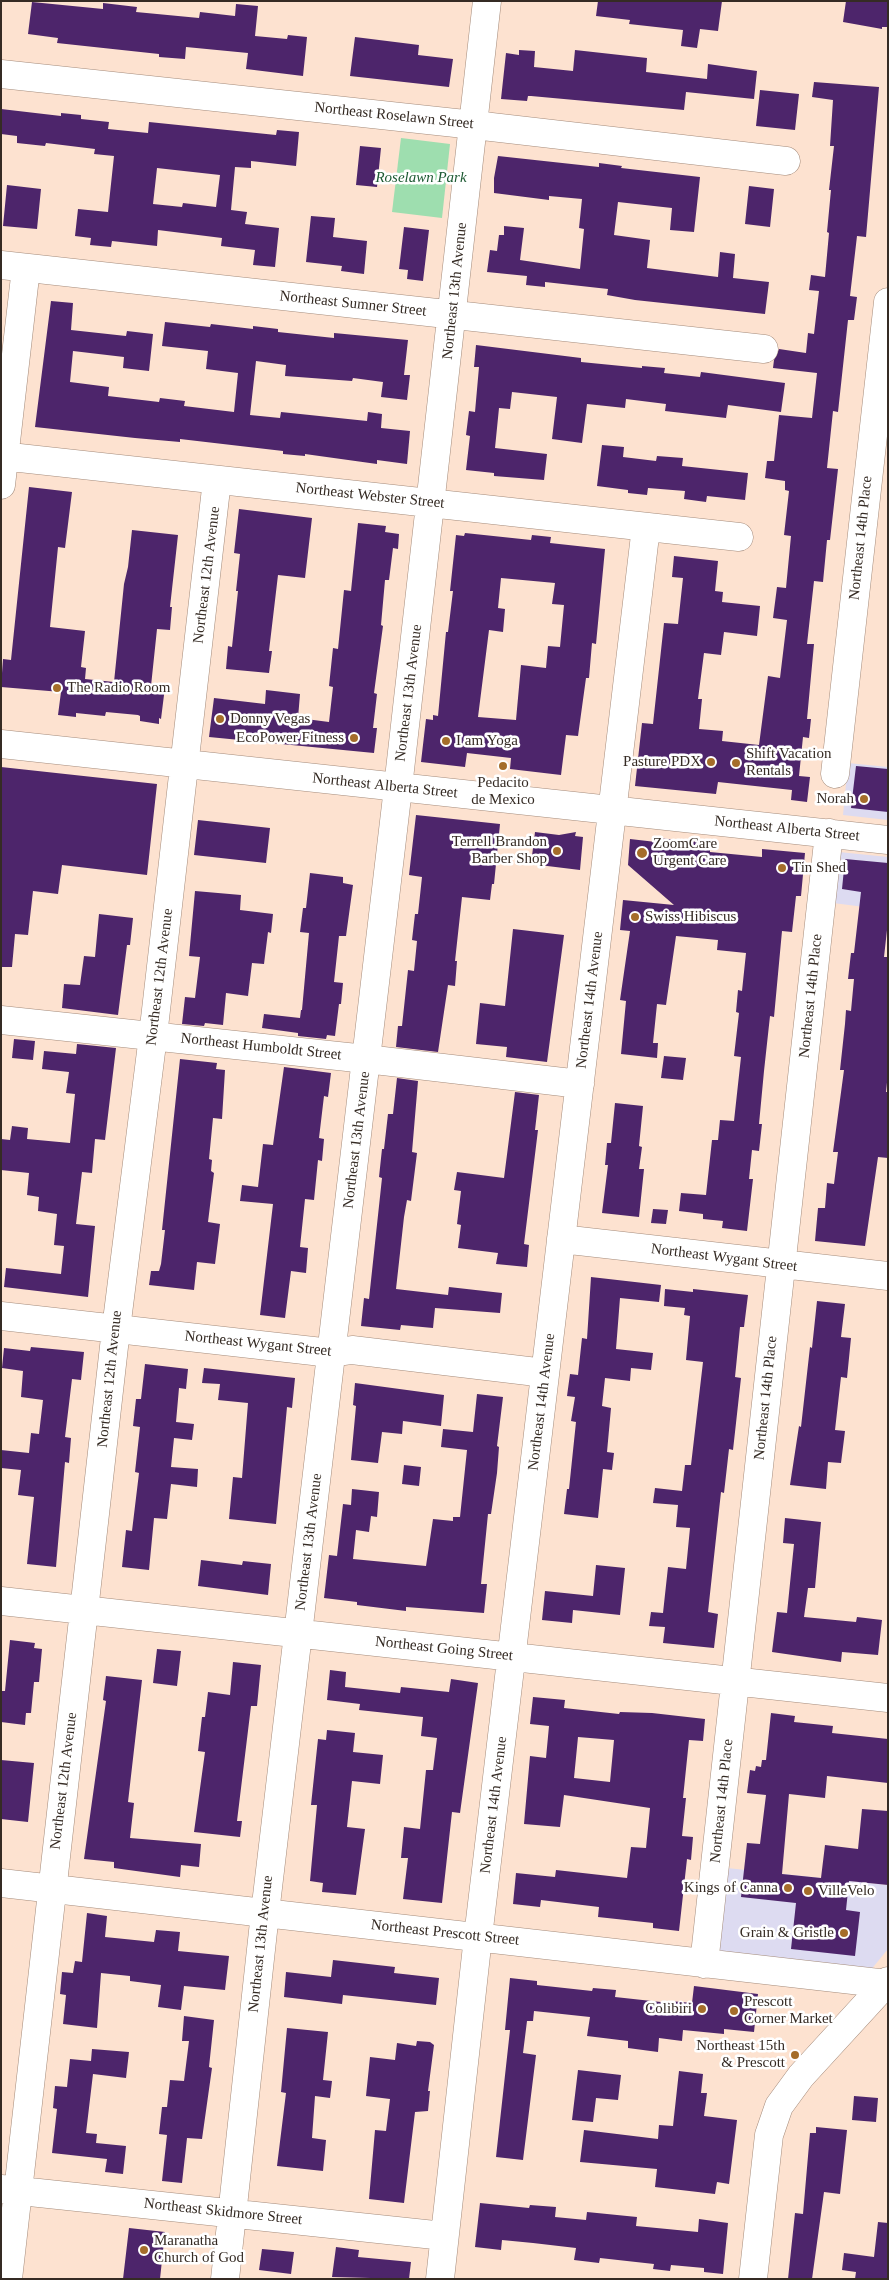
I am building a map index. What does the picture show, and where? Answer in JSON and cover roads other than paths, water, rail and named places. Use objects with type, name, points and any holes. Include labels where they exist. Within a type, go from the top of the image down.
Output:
[{"type":"street","name":"Northeast 13th Avenue","points":[[225,2279],[264,1913],[299,1633],[398,788],[487,1]]},
{"type":"street","name":"Northeast Roselawn Street","points":[[1,74],[786,161]]},
{"type":"street","name":"Northeast Sumner Street","points":[[14,267],[764,349]]},
{"type":"street","points":[[1,485],[14,267]]},
{"type":"street","name":"Northeast 14th Place","points":[[835,774],[880,444],[888,302]]},
{"type":"street","name":"Northeast Webster Street","points":[[3,456],[739,537]]},
{"type":"street","name":"Northeast 12th Avenue","points":[[8,2279],[9,2189],[51,1889],[217,480]]},
{"type":"street","name":"Northeast 14th Avenue","points":[[440,2279],[478,1937],[646,526]]},
{"type":"street","name":"Northeast Alberta Street","points":[[1,744],[612,812],[888,840]]},
{"type":"street","name":"Northeast 14th Place","points":[[704,1964],[829,834]]},
{"type":"street","name":"Northeast Humboldt Street","points":[[1,1020],[580,1084]]},
{"type":"street","name":"Northeast Wygant Street","points":[[561,1239],[888,1276]]},
{"type":"street","name":"Northeast Wygant Street","points":[[1,1316],[331,1353],[352,1350],[545,1372]]},
{"type":"street","name":"Northeast Going Street","points":[[1,1600],[888,1698]]},
{"type":"street","name":"Northeast Prescott Street","points":[[1,1884],[887,1983]]},
{"type":"street","points":[[753,2279],[769,2135],[779,2106],[801,2076],[887,1983]]},
{"type":"street","name":"Northeast Skidmore Street","points":[[9,2189],[444,2236]]},
{"type":"place","name":"The Radio Room","points":[[57,688]]},
{"type":"place","name":"Donny Vegas","points":[[220,719]]},
{"type":"place","name":"EcoPower Fitness","points":[[354,738]]},
{"type":"place","name":"I am Yoga","points":[[446,741]]},
{"type":"place","name":"Pasture PDX","points":[[711,762]]},
{"type":"place","name":"Shift Vacation Rentals","points":[[736,763]]},
{"type":"place","name":"Pedacito de Mexico","points":[[503,766]]},
{"type":"place","name":"Norah","points":[[864,799]]},
{"type":"place","name":"Terrell Brandon Barber Shop","points":[[557,851]]},
{"type":"place","name":"ZoomCare Urgent Care","points":[[642,853]]},
{"type":"place","name":"Tin Shed","points":[[782,868]]},
{"type":"place","name":"Swiss Hibiscus","points":[[635,917]]},
{"type":"place","name":"Kings of Canna","points":[[788,1888]]},
{"type":"place","name":"VilleVelo","points":[[808,1891]]},
{"type":"place","name":"Grain & Gristle","points":[[844,1933]]},
{"type":"place","name":"Colibiri","points":[[702,2009]]},
{"type":"place","name":"Prescott Corner Market","points":[[734,2011]]},
{"type":"place","name":"Northeast 15th & Prescott","points":[[795,2055]]},
{"type":"place","name":"Maranatha Church of God","points":[[144,2250]]},
{"type":"park label","name":"Roselawn Park","points":[[421,178]]}]
